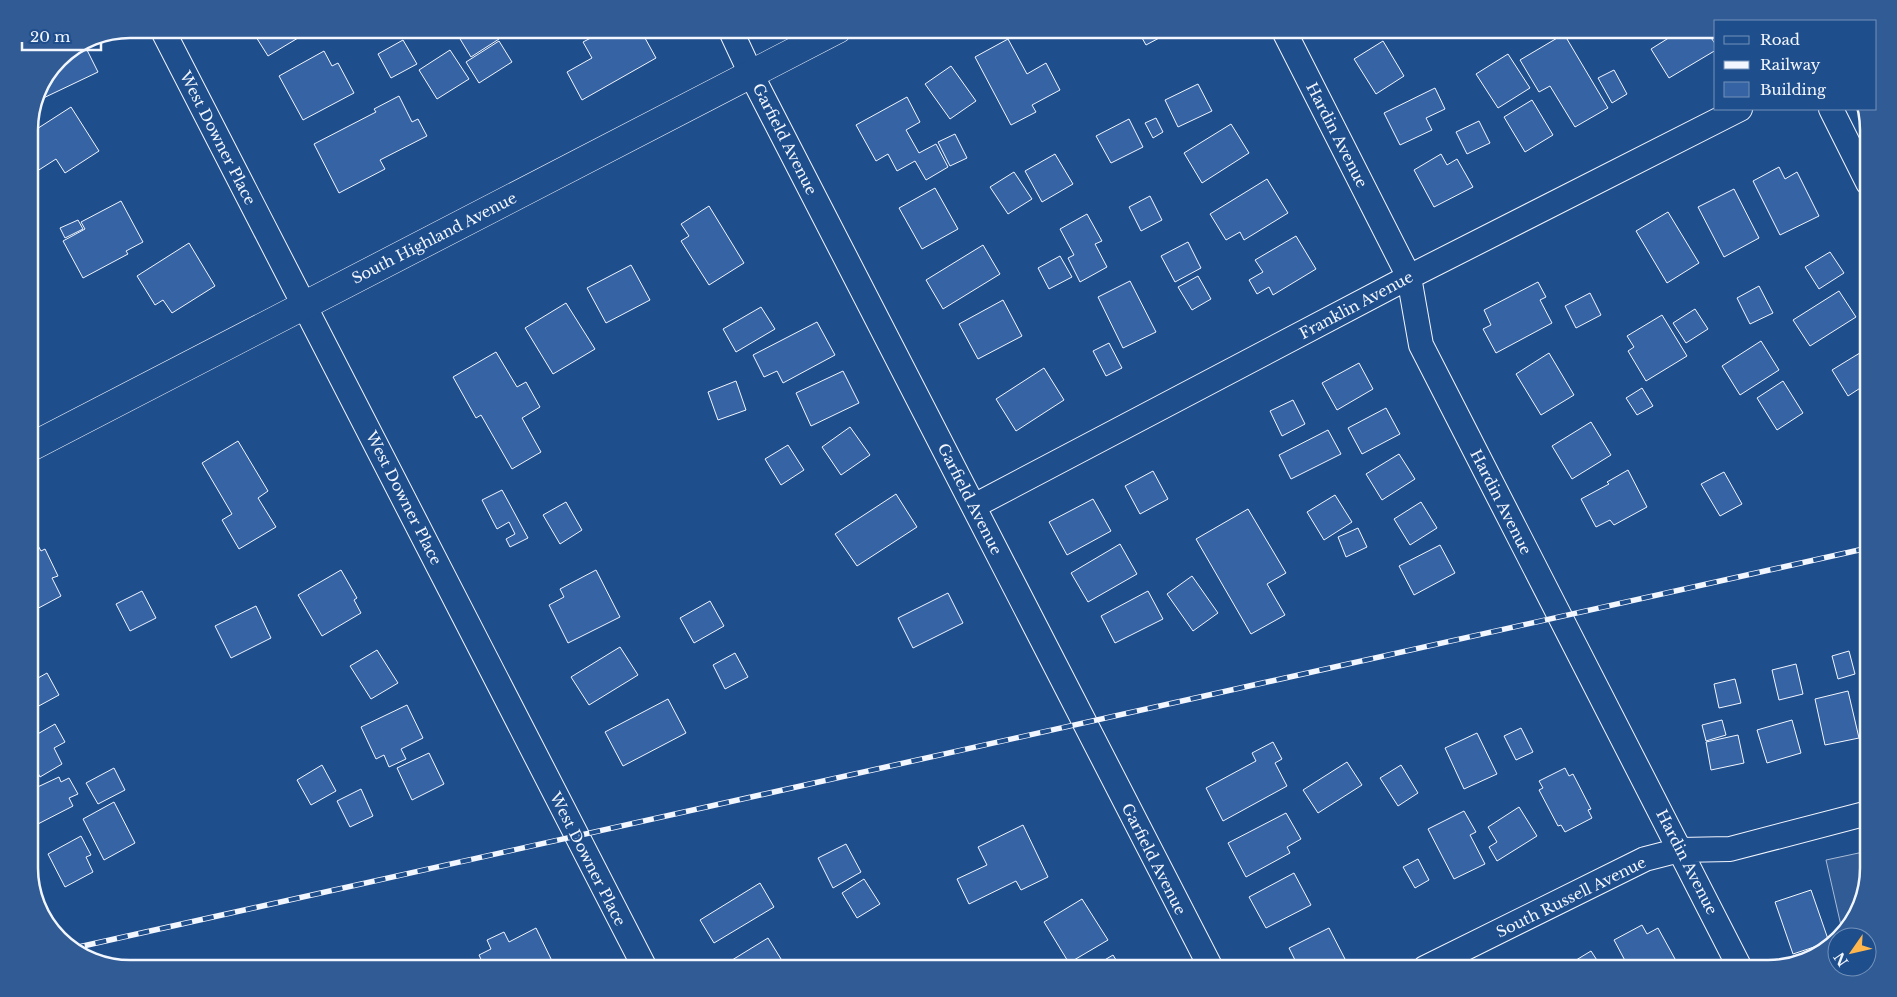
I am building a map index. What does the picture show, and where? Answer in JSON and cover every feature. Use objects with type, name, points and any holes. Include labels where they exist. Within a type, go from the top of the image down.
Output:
[{"type":"street","name":"West Downer Place","points":[[167,38],[640,960]]},
{"type":"street","name":"Garfield Avenue","points":[[734,38],[1207,960]]},
{"type":"street","name":"South Highland Avenue","points":[[38,443],[821,38]]},
{"type":"street","name":"Hardin Avenue","points":[[1288,38],[1409,277],[1421,345],[1736,960]]},
{"type":"street","name":"Franklin Avenue","points":[[974,506],[1409,277],[1738,110]]},
{"type":"street","points":[[1832,110],[1859,165]]},
{"type":"street","name":"South Russell Avenue","points":[[1441,960],[1645,859],[1680,850],[1730,850],[1860,815]]},
{"type":"shaded area","points":[[1860,853],[1859,879],[1856,891],[1850,908],[1841,923],[1826,860]]},
{"type":"building","points":[[257,38],[298,38],[268,56]]},
{"type":"building","points":[[459,38],[498,38],[499,39],[471,57]]},
{"type":"building","points":[[591,38],[645,38],[656,58],[582,100],[567,72],[592,58],[583,42]]},
{"type":"building","points":[[1142,38],[1159,38],[1146,45]]},
{"type":"building","points":[[1557,38],[1566,38],[1608,108],[1575,127],[1550,86],[1539,92],[1520,60]]},
{"type":"building","points":[[1669,38],[1711,38],[1714,42],[1714,51],[1669,78],[1651,49]]},
{"type":"building","points":[[1008,39],[1027,74],[1046,63],[1060,90],[1032,105],[1036,112],[1011,125],[975,57]]},
{"type":"building","points":[[403,40],[417,64],[391,78],[378,54]]},
{"type":"building","points":[[499,41],[512,62],[479,83],[466,62]]},
{"type":"building","points":[[1383,41],[1404,76],[1376,94],[1354,59]]},
{"type":"building","points":[[86,49],[98,72],[43,98],[60,69],[78,53]]},
{"type":"building","points":[[450,50],[469,79],[437,99],[419,70]]},
{"type":"building","points":[[324,51],[332,66],[338,63],[354,93],[303,120],[279,76]]},
{"type":"building","points":[[1508,54],[1530,88],[1498,108],[1476,74]]},
{"type":"building","points":[[951,66],[976,101],[950,119],[925,84]]},
{"type":"building","points":[[1614,70],[1627,94],[1612,103],[1598,78]]},
{"type":"building","points":[[1198,84],[1212,111],[1178,127],[1165,100]]},
{"type":"building","points":[[1435,88],[1445,109],[1426,118],[1432,130],[1400,145],[1384,113]]},
{"type":"building","points":[[399,96],[412,122],[418,119],[427,136],[380,160],[385,169],[339,193],[314,144],[376,112],[374,109]]},
{"type":"building","points":[[907,97],[920,122],[906,130],[919,153],[936,144],[948,167],[926,180],[915,161],[897,171],[888,154],[876,161],[856,125]]},
{"type":"building","points":[[1532,100],[1553,135],[1525,152],[1504,117]]},
{"type":"building","points":[[71,107],[99,151],[65,173],[56,159],[38,171],[38,128]]},
{"type":"building","points":[[1156,118],[1163,132],[1153,138],[1145,123]]},
{"type":"building","points":[[1129,119],[1143,147],[1111,163],[1096,136]]},
{"type":"building","points":[[1479,121],[1490,143],[1467,154],[1456,132]]},
{"type":"building","points":[[1231,124],[1249,153],[1202,183],[1184,153]]},
{"type":"building","points":[[955,134],[967,158],[950,166],[938,142]]},
{"type":"building","points":[[1055,154],[1073,184],[1042,202],[1025,171]]},
{"type":"building","points":[[1441,154],[1447,165],[1457,159],[1473,187],[1434,207],[1414,170]]},
{"type":"building","points":[[1779,167],[1785,179],[1797,172],[1819,216],[1780,235],[1753,181]]},
{"type":"building","points":[[1014,172],[1032,199],[1008,214],[990,187]]},
{"type":"building","points":[[1267,179],[1288,213],[1244,240],[1240,232],[1226,240],[1210,214]]},
{"type":"building","points":[[935,188],[958,229],[922,249],[899,208]]},
{"type":"building","points":[[1734,189],[1759,238],[1724,257],[1698,207]]},
{"type":"building","points":[[1150,196],[1162,220],[1141,231],[1129,207]]},
{"type":"building","points":[[121,201],[143,242],[126,251],[128,254],[83,278],[63,241],[85,229],[81,222]]},
{"type":"building","points":[[709,206],[744,263],[709,285],[681,241],[689,236],[681,224]]},
{"type":"building","points":[[1668,212],[1699,263],[1667,283],[1636,231]]},
{"type":"building","points":[[1087,214],[1102,241],[1095,244],[1107,267],[1080,282],[1068,258],[1074,255],[1060,229]]},
{"type":"building","points":[[78,220],[83,229],[65,238],[60,228]]},
{"type":"building","points":[[1296,236],[1316,269],[1273,295],[1269,287],[1257,294],[1249,280],[1263,272],[1255,260]]},
{"type":"building","points":[[1188,242],[1201,268],[1175,282],[1161,256]]},
{"type":"building","points":[[189,243],[215,286],[172,313],[163,300],[155,305],[137,276]]},
{"type":"building","points":[[983,245],[1000,274],[943,309],[926,280]]},
{"type":"building","points":[[1830,252],[1844,273],[1819,289],[1805,267]]},
{"type":"building","points":[[1060,256],[1072,277],[1049,289],[1038,268]]},
{"type":"building","points":[[631,265],[650,300],[606,323],[587,288]]},
{"type":"building","points":[[1198,276],[1211,299],[1192,310],[1178,287]]},
{"type":"building","points":[[1130,281],[1156,332],[1123,348],[1098,297]]},
{"type":"building","points":[[1538,282],[1546,297],[1540,300],[1552,323],[1496,353],[1483,329],[1491,325],[1484,310]]},
{"type":"building","points":[[1759,286],[1773,313],[1750,324],[1737,298]]},
{"type":"building","points":[[1839,291],[1856,317],[1810,346],[1793,320]]},
{"type":"building","points":[[1590,293],[1601,315],[1576,328],[1565,306]]},
{"type":"building","points":[[1003,300],[1022,336],[978,359],[959,324]]},
{"type":"building","points":[[566,303],[595,349],[553,374],[525,328]]},
{"type":"building","points":[[761,307],[775,329],[736,352],[723,329]]},
{"type":"building","points":[[1695,309],[1708,329],[1686,343],[1673,323]]},
{"type":"building","points":[[1662,315],[1687,356],[1646,381],[1628,351],[1634,347],[1627,336]]},
{"type":"building","points":[[817,322],[835,355],[783,383],[777,371],[764,377],[753,355]]},
{"type":"building","points":[[1761,341],[1779,370],[1740,395],[1722,366]]},
{"type":"building","points":[[1109,343],[1122,368],[1106,376],[1093,351]]},
{"type":"building","points":[[496,352],[517,387],[526,382],[540,407],[522,418],[541,452],[512,469],[481,415],[476,418],[453,377]]},
{"type":"building","points":[[1549,353],[1574,395],[1541,415],[1516,374]]},
{"type":"building","points":[[1859,353],[1859,389],[1848,396],[1832,370]]},
{"type":"building","points":[[1359,363],[1373,389],[1337,410],[1322,383]]},
{"type":"building","points":[[1044,368],[1064,400],[1016,431],[996,399]]},
{"type":"building","points":[[843,371],[859,403],[811,426],[796,393]]},
{"type":"building","points":[[736,381],[746,410],[718,420],[708,392]]},
{"type":"building","points":[[1783,381],[1803,413],[1777,430],[1757,398]]},
{"type":"building","points":[[1642,388],[1653,406],[1637,415],[1626,398]]},
{"type":"building","points":[[1293,400],[1305,424],[1282,436],[1270,411]]},
{"type":"building","points":[[1386,408],[1400,434],[1362,454],[1348,428]]},
{"type":"building","points":[[1591,422],[1611,455],[1572,479],[1552,446]]},
{"type":"building","points":[[850,427],[870,455],[841,475],[822,447]]},
{"type":"building","points":[[1328,430],[1341,454],[1291,479],[1279,455]]},
{"type":"building","points":[[238,441],[268,491],[258,498],[276,527],[239,549],[222,520],[232,514],[202,463]]},
{"type":"building","points":[[788,445],[804,470],[781,485],[765,459]]},
{"type":"building","points":[[1399,454],[1415,479],[1382,500],[1366,474]]},
{"type":"building","points":[[1628,470],[1647,507],[1614,525],[1610,520],[1596,527],[1581,499],[1609,484],[1607,482]]},
{"type":"building","points":[[1153,471],[1168,499],[1140,514],[1125,486]]},
{"type":"building","points":[[1724,472],[1742,504],[1720,516],[1701,484]]},
{"type":"building","points":[[502,490],[528,538],[510,547],[506,539],[515,534],[509,522],[497,529],[482,500]]},
{"type":"building","points":[[896,494],[917,527],[857,566],[835,534]]},
{"type":"building","points":[[1335,495],[1352,522],[1324,540],[1307,512]]},
{"type":"building","points":[[1093,499],[1111,531],[1067,555],[1049,522]]},
{"type":"building","points":[[566,502],[582,530],[560,544],[543,515]]},
{"type":"building","points":[[1421,502],[1437,528],[1410,545],[1394,519]]},
{"type":"building","points":[[1248,509],[1286,573],[1267,584],[1285,615],[1251,634],[1196,539]]},
{"type":"building","points":[[1358,528],[1367,547],[1346,557],[1338,537]]},
{"type":"building","points":[[1120,544],[1137,574],[1088,602],[1071,573]]},
{"type":"building","points":[[1440,545],[1455,573],[1414,595],[1399,566]]},
{"type":"building","points":[[38,546],[41,551],[45,549],[58,576],[52,578],[61,596],[38,608]]},
{"type":"building","points":[[341,570],[357,598],[354,600],[361,613],[322,636],[298,595]]},
{"type":"building","points":[[596,570],[620,617],[568,643],[549,605],[564,597],[560,589]]},
{"type":"building","points":[[1192,576],[1218,613],[1193,631],[1167,594]]},
{"type":"building","points":[[142,591],[156,618],[130,631],[116,604]]},
{"type":"building","points":[[1148,591],[1163,619],[1115,643],[1101,616]]},
{"type":"building","points":[[948,593],[963,623],[913,648],[898,618]]},
{"type":"building","points":[[710,601],[724,626],[694,643],[680,618]]},
{"type":"building","points":[[256,606],[271,638],[231,658],[215,626]]},
{"type":"building","points":[[620,647],[638,675],[589,705],[571,677]]},
{"type":"building","points":[[377,650],[398,683],[371,699],[350,666]]},
{"type":"building","points":[[1849,651],[1855,674],[1838,679],[1832,656]]},
{"type":"building","points":[[735,653],[748,677],[725,689],[713,665]]},
{"type":"building","points":[[1796,664],[1803,694],[1779,700],[1772,670]]},
{"type":"building","points":[[47,673],[59,695],[38,706],[38,678]]},
{"type":"building","points":[[1735,679],[1741,703],[1719,708],[1714,684]]},
{"type":"building","points":[[1848,691],[1859,738],[1825,745],[1815,699]]},
{"type":"building","points":[[668,699],[686,733],[623,766],[605,732]]},
{"type":"building","points":[[407,705],[423,738],[401,749],[406,759],[389,767],[384,755],[376,759],[361,727]]},
{"type":"building","points":[[1722,720],[1726,735],[1706,741],[1702,725]]},
{"type":"building","points":[[1792,720],[1801,753],[1767,763],[1757,730]]},
{"type":"building","points":[[55,724],[65,742],[54,748],[62,764],[40,777],[38,773],[38,734]]},
{"type":"building","points":[[1521,728],[1533,752],[1516,760],[1504,736]]},
{"type":"building","points":[[1477,733],[1497,774],[1464,789],[1445,748]]},
{"type":"building","points":[[1738,735],[1744,763],[1711,770],[1706,742]]},
{"type":"building","points":[[1273,742],[1282,759],[1275,763],[1287,786],[1223,821],[1206,788],[1256,761],[1252,753]]},
{"type":"building","points":[[429,753],[444,784],[412,800],[397,768]]},
{"type":"building","points":[[1347,762],[1362,785],[1318,813],[1303,790]]},
{"type":"building","points":[[322,765],[336,791],[311,805],[297,780]]},
{"type":"building","points":[[1401,765],[1418,793],[1398,806],[1380,778]]},
{"type":"building","points":[[114,768],[125,790],[98,804],[86,783]]},
{"type":"building","points":[[1565,768],[1569,776],[1573,774],[1591,809],[1588,810],[1592,818],[1565,832],[1561,825],[1558,826],[1539,790],[1543,788],[1539,781]]},
{"type":"building","points":[[59,777],[61,782],[69,778],[78,794],[69,798],[73,806],[38,824],[38,787]]},
{"type":"building","points":[[361,789],[373,816],[350,827],[337,801]]},
{"type":"building","points":[[114,802],[135,843],[104,860],[83,819]]},
{"type":"building","points":[[1519,807],[1537,836],[1497,861],[1489,847],[1497,842],[1488,827]]},
{"type":"building","points":[[1464,811],[1476,832],[1470,835],[1485,864],[1454,879],[1428,829]]},
{"type":"building","points":[[1286,813],[1301,839],[1287,847],[1290,853],[1246,877],[1228,843]]},
{"type":"building","points":[[1023,825],[1048,877],[1021,890],[1016,881],[969,904],[957,879],[987,865],[978,847]]},
{"type":"building","points":[[81,836],[91,855],[86,857],[93,872],[65,887],[48,854]]},
{"type":"building","points":[[846,844],[861,872],[833,888],[818,858]]},
{"type":"building","points":[[1418,859],[1429,880],[1415,888],[1403,867]]},
{"type":"building","points":[[1294,873],[1311,905],[1266,928],[1249,897]]},
{"type":"building","points":[[864,879],[880,904],[857,918],[842,893]]},
{"type":"building","points":[[760,883],[774,907],[714,943],[700,920]]},
{"type":"building","points":[[1811,890],[1827,938],[1813,947],[1793,954],[1775,902]]},
{"type":"building","points":[[1082,899],[1108,940],[1074,960],[1067,960],[1044,922]]},
{"type":"building","points":[[1642,925],[1647,934],[1658,928],[1676,960],[1625,960],[1614,940]]},
{"type":"building","points":[[536,928],[552,960],[481,960],[479,955],[491,949],[487,940],[504,932],[509,942]]},
{"type":"building","points":[[1329,928],[1345,959],[1295,960],[1289,948]]},
{"type":"building","points":[[768,938],[782,960],[732,960]]},
{"type":"building","points":[[1591,951],[1597,960],[1576,960]]},
{"type":"building","points":[[1113,955],[1116,960],[1105,960]]},
{"type":"railway","points":[[82,946],[1860,550]]}]
